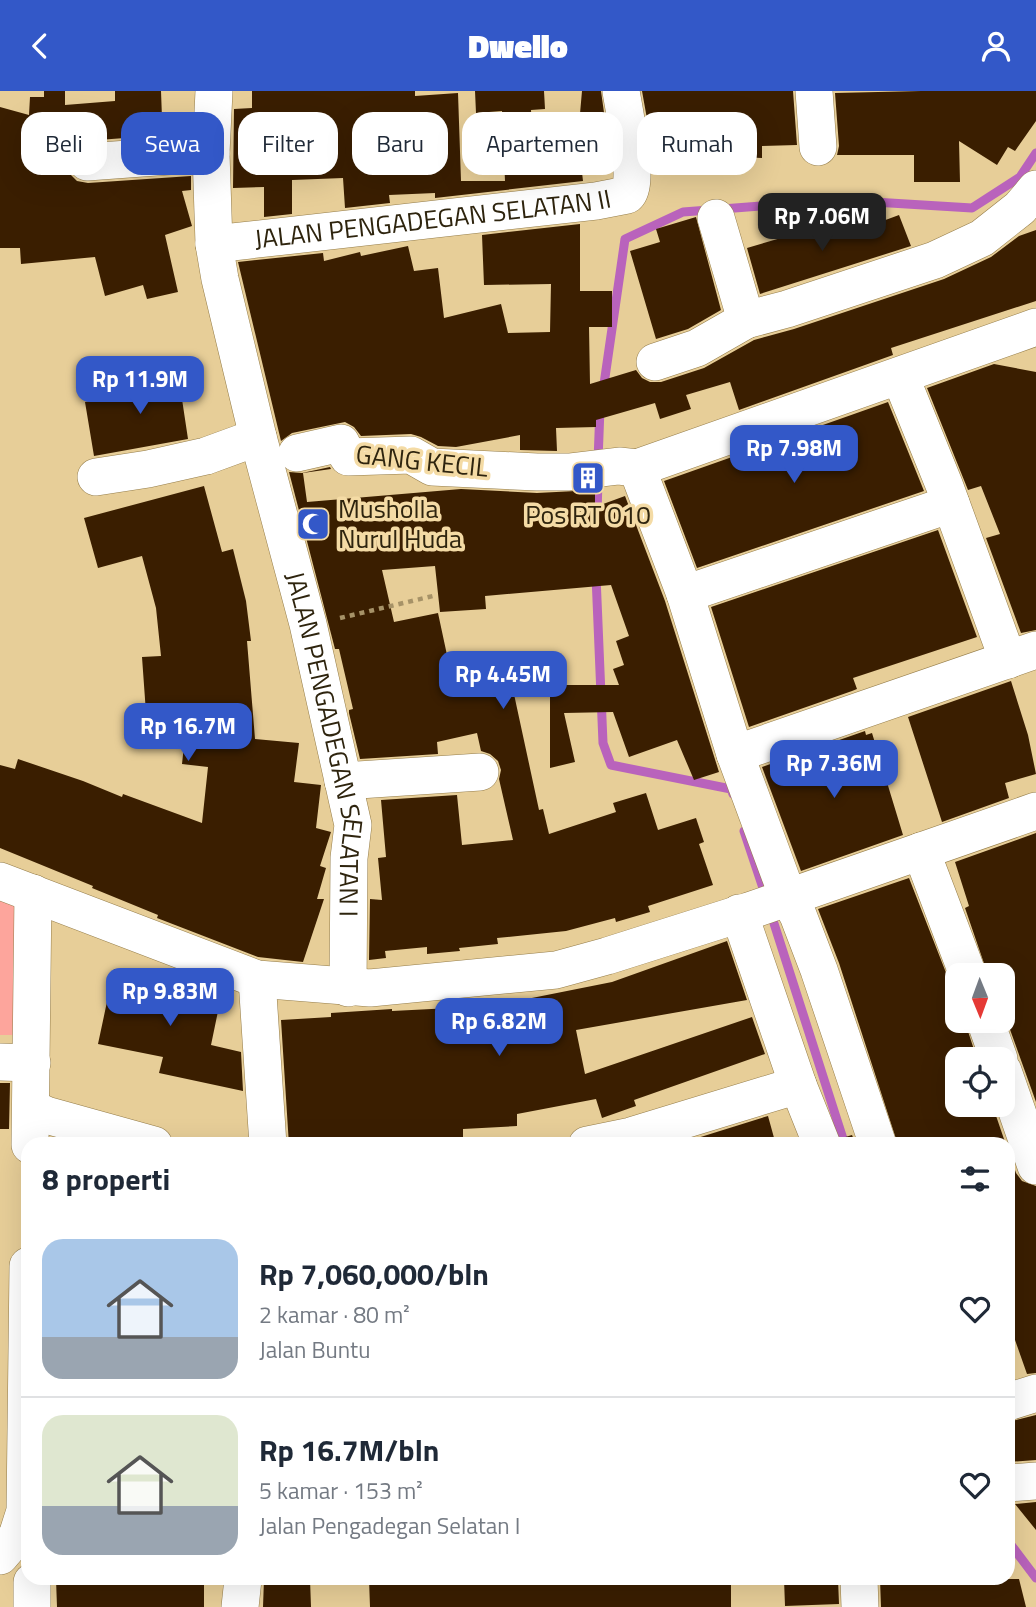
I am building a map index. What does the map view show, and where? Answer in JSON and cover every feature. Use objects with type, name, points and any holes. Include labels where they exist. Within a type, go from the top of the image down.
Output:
[{"type":"street","name":"JALAN PENGADEGAN SELATAN I","points":[[213,112],[214,91]]},
{"type":"street","name":"JALAN PENGADEGAN SELATAN II","points":[[214,243],[569,204],[627,195],[632,190],[632,164],[621,91]]},
{"type":"street","points":[[814,91],[818,146]]},
{"type":"street","name":"JALAN PENGADEGAN SELATAN I","points":[[212,175],[214,243],[223,297],[308,624],[353,825],[349,858],[348,988]]},
{"type":"street","points":[[655,362],[697,348],[746,320],[935,260],[982,238],[1020,208],[1036,189]]},
{"type":"street","points":[[716,218],[746,320]]},
{"type":"street","points":[[819,1137],[798,1085],[735,754],[685,594],[616,467],[900,376],[1036,327]]},
{"type":"street","points":[[735,754],[1028,657],[951,504],[900,376]]},
{"type":"street","points":[[96,477],[206,456],[258,437]]},
{"type":"street","name":"GANG KECIL","points":[[297,453],[341,443],[348,457],[411,455],[432,467],[569,472],[616,467]]},
{"type":"street","points":[[685,594],[951,504]]},
{"type":"street","points":[[343,781],[480,772]]},
{"type":"street","points":[[30,1137],[31,1108],[16,1063],[16,887],[257,979],[370,988],[556,969],[607,956],[765,905],[1036,811]]},
{"type":"street","points":[[921,851],[963,963]]},
{"type":"street","points":[[765,905],[819,970],[875,1137]]},
{"type":"street","points":[[257,979],[267,1137]]},
{"type":"street","points":[[654,1137],[798,1085]]},
{"type":"street","points":[[1015,1106],[1036,1166]]},
{"type":"street","points":[[31,1108],[125,1137]]},
{"type":"street","points":[[0,1268],[21,1267]]},
{"type":"street","points":[[1015,1400],[1036,1392]]},
{"type":"street","points":[[20,1477],[21,1451]]},
{"type":"street","points":[[1015,1482],[1036,1481]]},
{"type":"street","points":[[0,1556],[17,1536],[21,1524]]},
{"type":"street","points":[[240,1607],[242,1585]]},
{"type":"street","points":[[859,1585],[860,1607]]},
{"type":"path","points":[[308,624],[433,597]]},
{"type":"shaded area","points":[[0,899],[16,903],[16,1035],[0,1035]]},
{"type":"building","points":[[44,91],[65,91],[65,105],[115,101],[115,91],[161,91],[162,112],[121,112],[121,138],[107,139],[107,112],[29,112],[30,97],[44,97]]},
{"type":"building","points":[[252,91],[415,91],[415,96],[458,93],[461,181],[505,181],[505,175],[582,175],[583,181],[435,198],[435,193],[389,195],[390,203],[345,208],[343,178],[292,180],[292,214],[264,217],[264,187],[233,188],[234,109],[252,108]]},
{"type":"building","points":[[475,91],[544,91],[545,109],[476,112]]},
{"type":"building","points":[[582,91],[601,91],[604,112],[580,112]]},
{"type":"building","points":[[642,91],[793,91],[797,145],[762,146],[762,158],[757,158],[757,112],[646,112]]},
{"type":"building","points":[[1036,91],[1036,121],[1015,151],[1008,147],[997,165],[959,141],[960,182],[914,182],[914,155],[837,155],[839,146],[835,93]]},
{"type":"building","points":[[0,107],[21,113],[21,175],[71,175],[77,181],[88,183],[191,176],[191,190],[182,191],[192,226],[165,235],[178,292],[147,299],[143,285],[105,296],[95,257],[21,264],[20,248],[0,248]]},
{"type":"building","points":[[899,215],[911,246],[760,294],[747,248],[829,224],[834,239]]},
{"type":"building","points":[[696,217],[721,310],[688,329],[656,339],[630,251],[660,242],[656,229]]},
{"type":"building","points":[[580,224],[580,291],[612,291],[612,327],[589,327],[590,384],[636,370],[642,378],[650,382],[661,382],[704,368],[754,340],[944,279],[991,257],[1019,236],[1036,230],[1036,301],[891,348],[893,355],[739,410],[730,382],[686,395],[691,409],[660,419],[655,403],[596,420],[596,427],[556,428],[557,451],[520,450],[520,435],[456,447],[438,446],[411,434],[361,436],[354,427],[345,422],[292,433],[281,441],[238,262],[323,253],[324,261],[360,252],[361,256],[408,246],[414,271],[438,268],[444,318],[501,304],[508,333],[550,332],[551,284],[484,285],[482,235]]},
{"type":"building","points":[[994,364],[1036,372],[1036,630],[1021,633],[986,538],[1000,534],[981,486],[968,490],[927,388]]},
{"type":"building","points":[[177,366],[188,439],[94,456],[85,402],[149,393],[145,371]]},
{"type":"building","points":[[888,402],[924,491],[697,568],[664,481]]},
{"type":"building","points":[[330,467],[331,469],[303,473],[307,502],[461,489],[537,493],[595,490],[595,507],[625,496],[665,601],[719,772],[694,780],[677,740],[629,757],[613,712],[564,713],[575,762],[550,768],[550,685],[619,685],[613,669],[624,665],[616,641],[629,636],[611,585],[485,596],[486,609],[440,612],[435,566],[382,570],[394,622],[438,613],[453,683],[509,671],[539,810],[543,809],[549,834],[616,812],[613,803],[646,793],[658,830],[696,818],[704,842],[699,844],[713,885],[648,906],[650,912],[616,922],[615,918],[566,931],[497,938],[498,944],[459,948],[460,951],[427,954],[427,947],[385,951],[386,958],[369,960],[370,899],[382,900],[378,858],[386,857],[381,800],[457,795],[462,845],[513,840],[499,779],[501,770],[498,761],[481,751],[477,733],[437,742],[438,754],[360,759],[349,713],[349,710],[353,709],[339,649],[335,649],[289,472],[302,473]]},
{"type":"building","points":[[204,486],[222,552],[233,549],[246,601],[251,641],[247,641],[255,739],[299,743],[294,782],[321,785],[316,828],[331,832],[320,866],[326,868],[317,899],[324,899],[303,962],[258,957],[157,918],[158,915],[92,888],[93,886],[0,848],[0,765],[15,769],[18,759],[202,823],[208,767],[182,764],[188,709],[146,713],[142,657],[161,656],[156,608],[142,556],[98,568],[84,518]]},
{"type":"building","points":[[938,530],[977,637],[853,678],[857,689],[749,727],[711,607]]},
{"type":"building","points":[[1011,681],[1028,735],[1036,774],[1005,783],[1009,798],[942,822],[908,717]]},
{"type":"building","points":[[865,731],[866,735],[872,733],[903,835],[801,871],[762,767]]},
{"type":"building","points":[[1036,833],[1036,1102],[1011,1033],[1015,1033],[1015,963],[984,963],[965,908],[969,906],[955,862]]},
{"type":"building","points":[[909,878],[945,970],[945,1033],[969,1033],[973,1047],[945,1047],[945,1117],[996,1117],[1003,1137],[895,1137],[839,963],[818,909]]},
{"type":"building","points":[[727,941],[747,1000],[576,1030],[585,1074],[752,1017],[765,1054],[634,1100],[636,1106],[602,1118],[596,1099],[517,1114],[517,1126],[463,1129],[463,1137],[288,1137],[281,1020],[331,1017],[331,1013],[491,1006],[612,982]]},
{"type":"building","points":[[114,969],[222,992],[211,1045],[241,1052],[243,1091],[159,1073],[163,1057],[98,1044]]},
{"type":"building","points":[[0,1083],[10,1083],[9,1129],[0,1129]]},
{"type":"building","points":[[768,1116],[774,1137],[701,1137]]},
{"type":"building","points":[[1015,1170],[1022,1181],[1036,1186],[1036,1373],[1027,1374],[1015,1340]]},
{"type":"building","points":[[1036,1415],[1036,1460],[1015,1462],[1015,1420]]},
{"type":"building","points":[[1036,1502],[1036,1530],[1015,1504]]},
{"type":"building","points":[[1015,1579],[1019,1579],[1026,1607],[881,1607],[880,1585],[1015,1585]]},
{"type":"building","points":[[56,1585],[204,1585],[204,1607],[57,1607]]},
{"type":"building","points":[[264,1585],[310,1585],[311,1607],[263,1607]]},
{"type":"building","points":[[369,1585],[731,1585],[731,1607],[370,1607]]},
{"type":"building","points":[[784,1585],[838,1585],[839,1604],[785,1606]]},
{"type":"waterway","points":[[603,391],[625,239],[683,212],[841,200],[972,208],[1020,177],[1036,153]]},
{"type":"waterway","points":[[598,461],[600,408]]},
{"type":"waterway","points":[[597,517],[598,478]]},
{"type":"waterway","points":[[596,576],[603,743],[611,765],[731,789],[733,794]]},
{"type":"waterway","points":[[744,831],[766,897]]},
{"type":"waterway","points":[[770,911],[842,1137]]},
{"type":"waterway","points":[[1015,1550],[1036,1578]]},
{"type":"place","name":"Pos RT 010","points":[[588,478]]},
{"type":"place","name":"Musholla Nurul Huda","points":[[313,524]]}]
